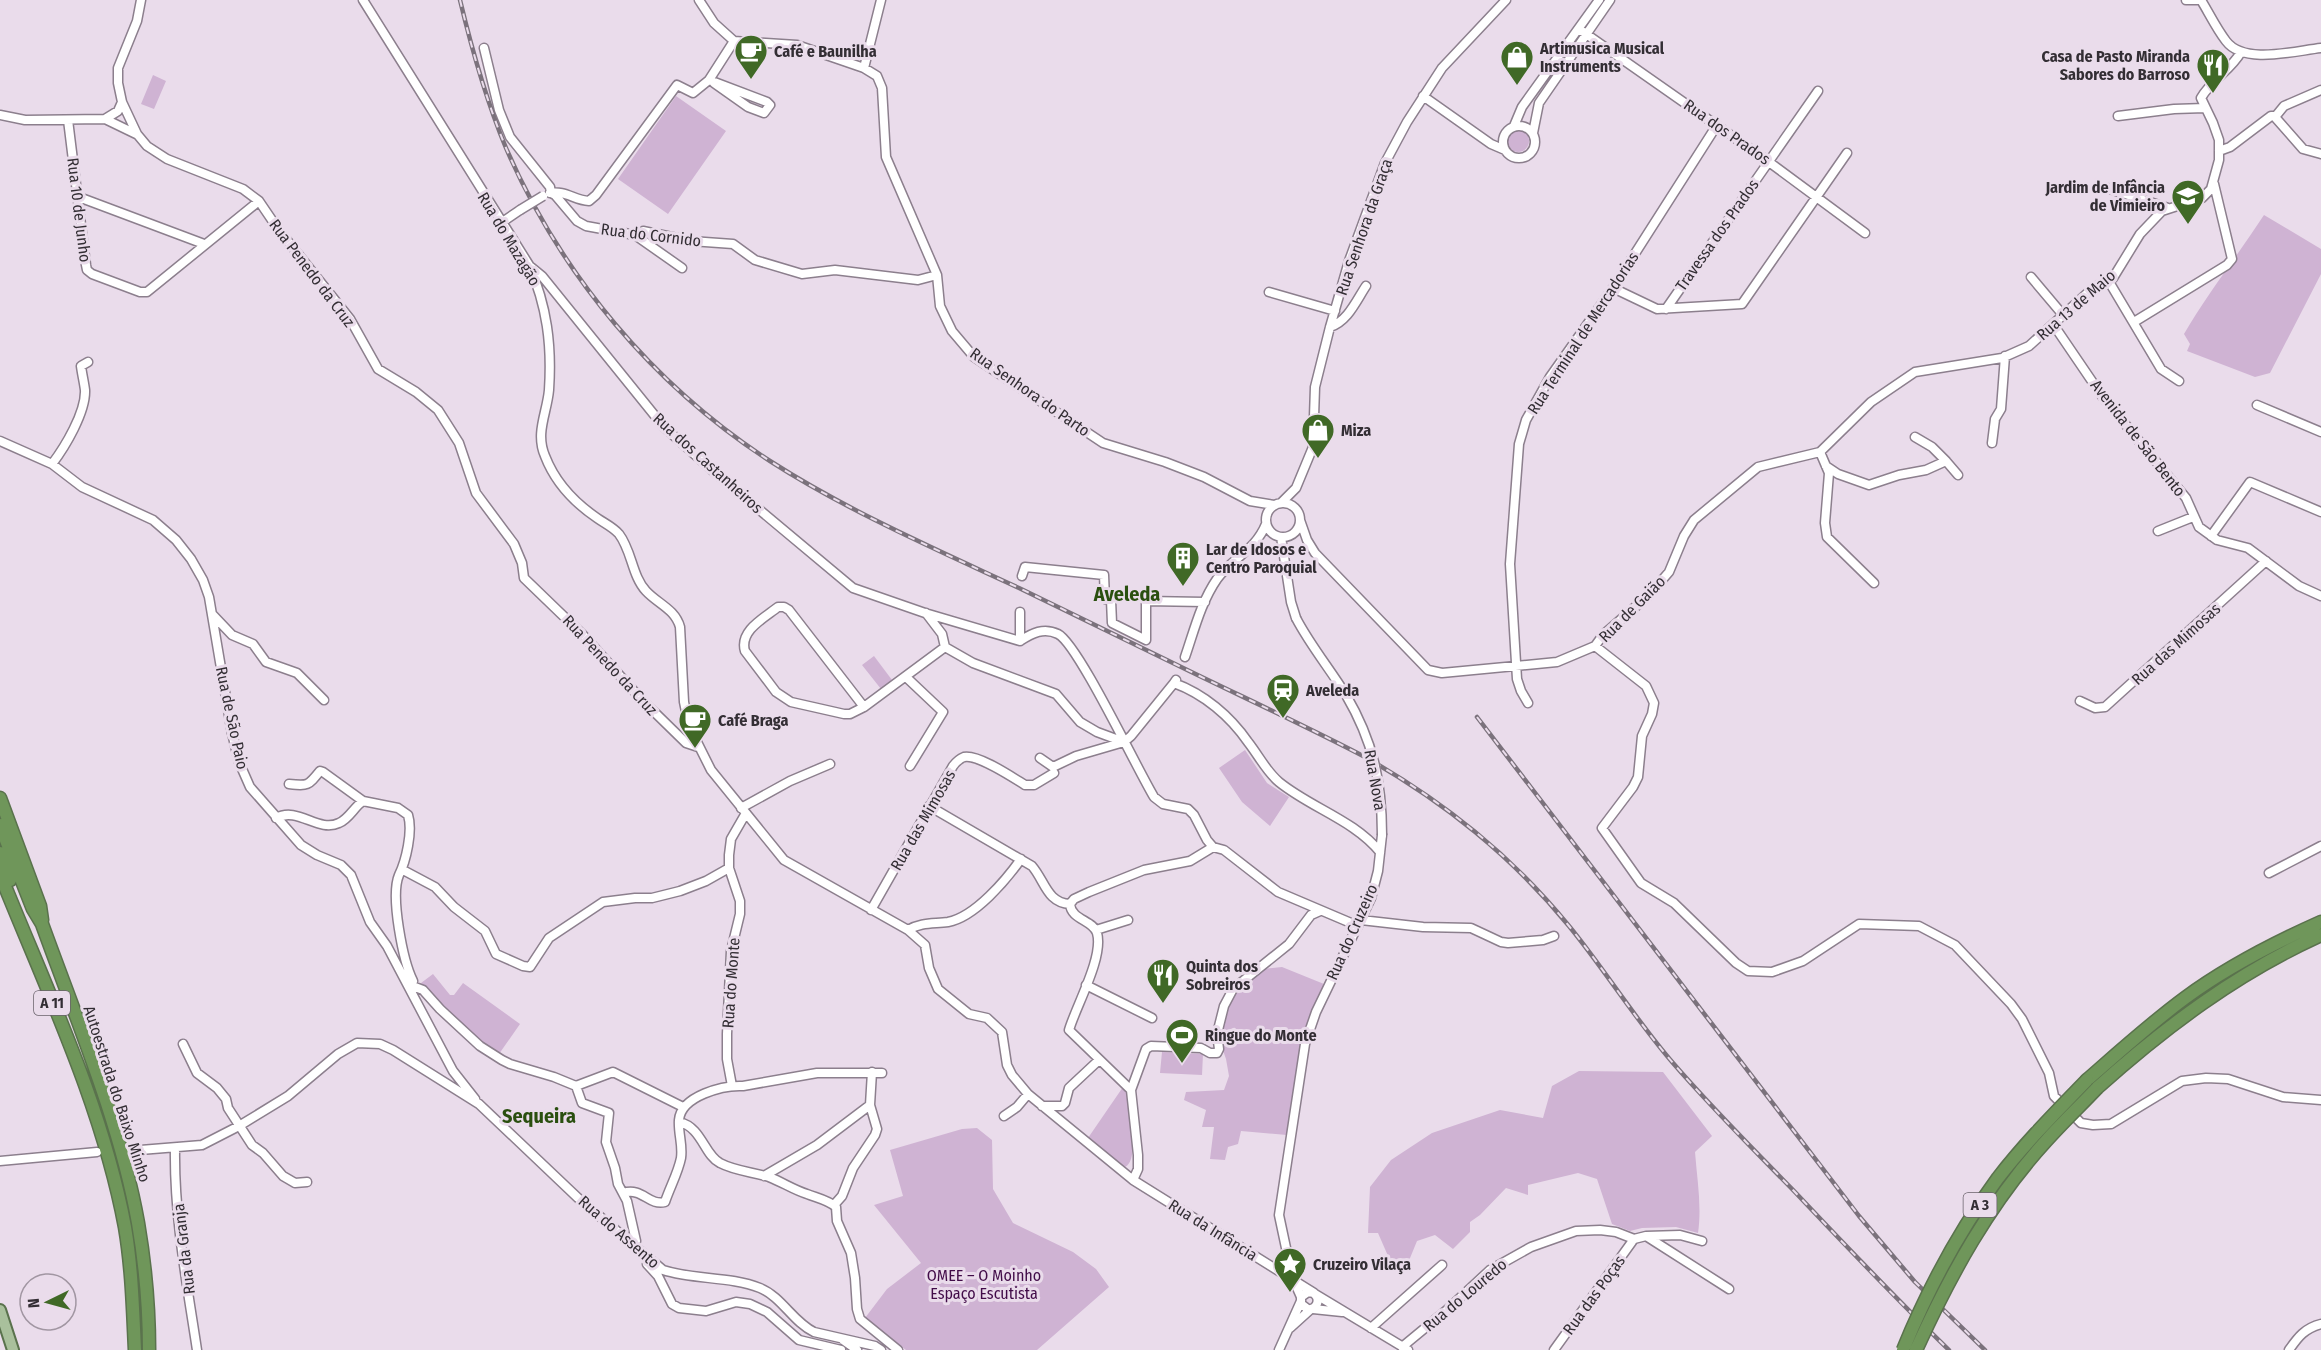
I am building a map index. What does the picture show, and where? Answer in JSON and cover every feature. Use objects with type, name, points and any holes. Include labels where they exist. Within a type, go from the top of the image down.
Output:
[{"type":"highway","name":"Autoestrada do Baixo Minho","points":[[0,798],[40,906],[42,924]]},
{"type":"highway","name":"Autoestrada do Baixo Minho","points":[[0,825],[33,909],[42,924],[114,1129],[138,1223],[145,1278],[149,1350]]},
{"type":"highway","name":"Autoestrada do Baixo Minho","points":[[0,853],[23,912],[22,930]]},
{"type":"highway","name":"Autoestrada do Baixo Minho","points":[[0,873],[80,1072],[101,1133],[125,1228],[132,1279],[135,1350]]},
{"type":"highway","name":"Autoestrada do Baixo Minho","points":[[0,892],[11,919],[22,930]]},
{"type":"highway","name":"A 3","points":[[1916,1350],[1959,1263],[2008,1187],[2092,1084],[2135,1038],[2186,997],[2231,968],[2285,938],[2321,922]]},
{"type":"highway","name":"A 3","points":[[1903,1350],[1941,1267],[1992,1187],[2035,1133],[2092,1084],[2229,984],[2288,950],[2321,935]]},
{"type":"main road","points":[[0,1310],[13,1350]]},
{"type":"street","name":"Rua Penedo da Cruz","points":[[141,0],[137,21],[118,68],[122,102],[137,134],[147,146],[167,159],[243,189],[259,201],[278,229],[350,319],[378,369],[416,392],[438,410],[459,443],[476,493],[514,544],[522,563],[524,578],[582,634],[642,700],[686,743],[698,747]]},
{"type":"street","name":"Rua do Mazagão","points":[[363,0],[529,265],[543,301],[548,324],[549,392],[539,433],[545,458],[572,499],[618,534],[624,543],[639,581],[646,591],[676,616],[681,627],[684,702],[689,726],[711,770],[784,860],[908,930]]},
{"type":"street","points":[[699,0],[714,23],[734,41],[797,45],[864,68],[881,0]]},
{"type":"street","name":"Rua Senhora da Graça","points":[[1296,510],[1296,488],[1313,447],[1316,387],[1330,327],[1376,185],[1395,142],[1442,68],[1506,0]]},
{"type":"street","points":[[1423,96],[1491,144],[1513,156],[1527,156],[1535,143],[1533,133],[1539,103],[1599,0]]},
{"type":"street","points":[[1505,150],[1504,136],[1514,126],[1522,107],[1610,0]]},
{"type":"street","points":[[2186,0],[2199,0],[2226,42],[2241,52],[2261,54],[2321,48]]},
{"type":"street","name":"Rua dos Prados","points":[[1582,32],[1717,125],[1865,233]]},
{"type":"street","points":[[501,223],[547,194],[566,193],[580,201],[589,201],[596,195],[677,85],[693,93],[711,82],[734,41]]},
{"type":"street","name":"Rua do Cornido","points":[[484,48],[499,110],[510,137],[550,188],[547,194],[555,195],[577,221],[586,226],[635,235],[643,231],[692,241],[733,244],[755,260],[802,274],[835,270],[918,280],[937,275]]},
{"type":"street","points":[[2134,322],[2227,265],[2232,259],[2214,184],[2219,151],[2217,132],[2201,100],[2202,96],[2234,64],[2241,52]]},
{"type":"street","name":"Rua Senhora do Parto","points":[[864,68],[877,76],[882,87],[886,157],[937,275],[940,306],[952,331],[974,357],[1103,443],[1204,477],[1251,501],[1278,504]]},
{"type":"street","points":[[711,82],[770,105],[764,113],[748,107],[711,82]]},
{"type":"street","points":[[2219,151],[2230,147],[2271,116],[2275,117],[2284,106],[2321,90]]},
{"type":"street","name":"Travessa dos Prados","points":[[1666,309],[1818,91]]},
{"type":"street","points":[[105,119],[118,111],[122,102]]},
{"type":"street","points":[[2118,116],[2174,109],[2205,108]]},
{"type":"street","points":[[0,115],[24,120],[105,119],[137,134]]},
{"type":"street","points":[[2275,117],[2303,149],[2321,154]]},
{"type":"street","name":"Rua 10 de Junho","points":[[68,120],[87,270],[146,293],[259,201]]},
{"type":"street","name":"Rua Terminal de Mercadorias","points":[[1528,703],[1521,691],[1515,666],[1510,564],[1520,444],[1526,420],[1536,400],[1613,288],[1717,125]]},
{"type":"street","points":[[1514,126],[1525,127],[1533,133]]},
{"type":"street","points":[[1613,288],[1657,309],[1742,304],[1847,153]]},
{"type":"street","name":"Rua 13 de Maio","points":[[1820,452],[1871,402],[1915,372],[2005,356],[2029,346],[2093,288],[2113,278],[2147,226],[2168,208],[2205,196],[2214,184]]},
{"type":"street","points":[[2107,188],[2168,208]]},
{"type":"street","points":[[76,196],[204,244]]},
{"type":"street","points":[[635,235],[682,268]]},
{"type":"street","name":"Rua dos Castanheiros","points":[[529,265],[542,276],[664,427],[853,588],[925,613],[1020,641]]},
{"type":"street","points":[[2031,277],[2063,315]]},
{"type":"street","points":[[2108,280],[2160,369],[2179,381]]},
{"type":"street","points":[[1330,327],[1346,317],[1366,286]]},
{"type":"street","points":[[1269,292],[1335,311]]},
{"type":"street","name":"Avenida de São Bento","points":[[2053,324],[2102,396],[2186,498],[2199,527],[2217,540],[2248,548],[2299,586],[2321,596]]},
{"type":"street","points":[[1992,443],[1995,419],[2001,409],[2005,356]]},
{"type":"street","points":[[52,464],[69,440],[78,415],[85,390],[81,366],[88,362]]},
{"type":"street","points":[[2257,405],[2321,432]]},
{"type":"street","points":[[1915,436],[1932,447],[1958,475]]},
{"type":"street","name":"Rua de São Paio","points":[[0,441],[52,464],[82,487],[153,520],[176,540],[203,580],[213,615],[224,693],[239,762],[250,787],[301,845],[346,868],[370,922],[387,946],[453,1071],[479,1104]]},
{"type":"street","points":[[1820,452],[1829,473],[1825,523],[1827,537],[1874,583]]},
{"type":"street","name":"Rua de Gaião","points":[[1300,520],[1307,540],[1315,553],[1428,670],[1442,673],[1557,662],[1595,646],[1648,595],[1669,572],[1684,536],[1695,520],[1758,467],[1820,452]]},
{"type":"street","points":[[1826,466],[1838,474],[1869,485],[1899,475],[1926,471],[1946,461]]},
{"type":"street","points":[[2211,536],[2250,482],[2321,512]]},
{"type":"street","name":"Rua Senhora da Graça","points":[[1278,504],[1296,488]]},
{"type":"street","name":"Rua Senhora do Parto","points":[[1251,501],[1266,522]]},
{"type":"street","points":[[1185,657],[1205,602],[1218,578],[1261,537],[1269,509],[1278,504],[1290,504],[1296,510],[1300,520],[1297,530],[1284,536],[1261,537]]},
{"type":"street","points":[[2158,531],[2193,517]]},
{"type":"street","points":[[1266,522],[1284,536]]},
{"type":"street","name":"Rua de Gaião","points":[[1284,536],[1307,540]]},
{"type":"street","name":"Rua Nova","points":[[1284,536],[1291,602],[1296,618],[1364,728],[1375,761],[1382,801],[1380,852]]},
{"type":"street","name":"Rua das Mimosas","points":[[2080,700],[2095,708],[2105,707],[2266,561]]},
{"type":"street","points":[[1022,576],[1025,567],[1104,575],[1105,599],[1111,600],[1112,624],[1146,640],[1146,601],[1205,602]]},
{"type":"street","points":[[864,707],[789,610],[778,607],[746,634],[743,644],[745,651],[776,692],[791,702],[844,714],[850,714],[864,707],[945,647]]},
{"type":"street","points":[[1020,612],[1020,641]]},
{"type":"street","points":[[925,613],[942,634],[945,647],[973,663],[1056,694],[1080,722],[1097,732],[1124,741]]},
{"type":"street","points":[[213,615],[232,635],[253,644],[266,662],[297,673],[324,700]]},
{"type":"street","points":[[942,634],[951,620]]},
{"type":"street","points":[[1020,641],[1035,632],[1049,631],[1060,634],[1086,672],[1154,797],[1163,804],[1188,809],[1213,847],[1224,850],[1278,892],[1320,911],[1359,923],[1471,928],[1508,943],[1543,940],[1554,936]]},
{"type":"street","points":[[1595,646],[1647,686],[1654,703],[1652,714],[1642,736],[1638,777],[1602,828],[1641,883],[1674,903],[1736,963],[1748,971],[1772,972],[1803,961],[1859,924],[1919,926],[1955,945],[2011,1004],[2022,1018],[2049,1073],[2054,1096],[2081,1124],[2111,1124],[2182,1081],[2206,1078],[2228,1078],[2283,1097],[2321,1100]]},
{"type":"street","points":[[906,677],[943,712],[910,766]]},
{"type":"street","points":[[1040,758],[1053,767],[1076,756],[1124,741],[1131,736],[1175,681],[1220,710],[1249,742],[1268,772],[1281,784],[1363,834],[1380,852]]},
{"type":"street","name":"Rua das Mimosas","points":[[871,910],[929,806],[959,759],[967,756],[977,758],[1025,784],[1034,785],[1054,773]]},
{"type":"street","points":[[744,810],[790,781],[830,765]]},
{"type":"street","points":[[289,784],[305,786],[310,784],[320,771],[363,801],[398,808],[408,815],[410,826],[403,870],[399,875],[397,908],[406,968],[426,1006],[428,1020]]},
{"type":"street","points":[[276,818],[284,814],[293,814],[324,825],[337,824],[363,801]]},
{"type":"street","points":[[929,806],[1032,866],[1040,875],[1047,893],[1062,904],[1070,904],[1089,892],[1144,870],[1190,861],[1213,847]]},
{"type":"street","name":"Rua do Monte","points":[[732,1086],[727,1059],[731,951],[740,914],[740,901],[729,868],[731,839],[744,810]]},
{"type":"street","points":[[2269,873],[2321,846]]},
{"type":"street","name":"Rua do Cruzeiro","points":[[1293,1279],[1279,1215],[1305,1044],[1316,1012],[1371,898],[1380,852]]},
{"type":"street","points":[[908,930],[916,924],[960,918],[974,909],[1000,884],[1021,859]]},
{"type":"street","points":[[403,870],[435,887],[454,907],[485,931],[496,954],[523,966],[530,966],[549,938],[603,902],[652,898],[680,891],[706,881],[729,868]]},
{"type":"street","points":[[1070,904],[1072,912],[1096,930],[1098,948],[1069,1030],[1131,1090]]},
{"type":"street","points":[[1133,1180],[1138,1169],[1138,1155],[1131,1090],[1146,1049],[1151,1046],[1201,1048],[1210,1053],[1216,1053],[1219,1049],[1217,1034],[1224,1006],[1233,989],[1289,944],[1311,915],[1320,911]]},
{"type":"street","points":[[1096,930],[1128,920]]},
{"type":"street","name":"Rua da Infância","points":[[908,930],[925,945],[930,968],[938,988],[969,1014],[987,1018],[1002,1032],[1007,1065],[1012,1076],[1042,1106],[1133,1180],[1405,1348]]},
{"type":"street","points":[[1086,985],[1152,1018]]},
{"type":"street","points":[[415,987],[423,990],[480,1046],[510,1064],[576,1086],[613,1072],[683,1107]]},
{"type":"street","points":[[128,1151],[175,1149],[202,1145],[239,1126],[288,1096],[338,1054],[357,1043],[380,1044],[393,1050],[479,1104]]},
{"type":"street","points":[[183,1044],[196,1073],[217,1088],[226,1099],[228,1108],[252,1145],[263,1153],[283,1176],[295,1183],[307,1182]]},
{"type":"street","points":[[1042,1106],[1062,1106],[1069,1088],[1099,1060]]},
{"type":"street","points":[[448,1084],[454,1077],[453,1071]]},
{"type":"street","points":[[834,1205],[842,1196],[847,1179],[877,1129],[870,1105],[872,1072]]},
{"type":"street","points":[[623,1193],[636,1191],[655,1203],[665,1202],[681,1156],[679,1122],[683,1107],[697,1097],[732,1086],[817,1073],[882,1073]]},
{"type":"street","points":[[576,1086],[582,1103],[609,1113],[606,1142],[618,1184],[627,1201],[636,1248],[639,1256],[658,1276],[672,1304],[679,1308],[705,1311],[736,1302],[750,1304],[767,1312],[798,1340],[841,1350]]},
{"type":"street","points":[[1004,1116],[1017,1107],[1028,1094]]},
{"type":"street","name":"Rua do Assento","points":[[479,1104],[578,1198],[663,1270],[760,1288],[769,1293],[805,1328],[875,1346],[881,1350]]},
{"type":"street","points":[[764,1176],[816,1145],[870,1105]]},
{"type":"street","points":[[679,1122],[692,1129],[707,1146],[714,1159],[721,1164],[764,1176],[836,1207],[837,1221],[851,1252],[860,1319],[898,1350]]},
{"type":"street","name":"Rua da Granja","points":[[175,1149],[175,1173],[186,1274],[197,1350]]},
{"type":"street","points":[[2,1159],[98,1152]]},
{"type":"street","name":"Rua do Louredo","points":[[1405,1348],[1490,1270],[1531,1247],[1576,1231],[1616,1232],[1634,1239]]},
{"type":"street","points":[[1646,1236],[1729,1289]]},
{"type":"street","points":[[1634,1239],[1646,1236],[1680,1236],[1702,1241]]},
{"type":"street","name":"Rua das Poças","points":[[1554,1350],[1634,1239]]},
{"type":"street","points":[[1371,1328],[1442,1265]]},
{"type":"street","points":[[1293,1279],[1304,1308],[1345,1312]]},
{"type":"street","points":[[1279,1350],[1287,1330],[1301,1299],[1308,1292],[1314,1293],[1318,1303],[1287,1330]]},
{"type":"street","points":[[2289,1350],[2301,1334],[2312,1326],[2321,1324]]},
{"type":"street","points":[[840,1338],[857,1350]]},
{"type":"green space","points":[[153,75],[166,81],[154,109],[141,104]]},
{"type":"green space","points":[[676,96],[726,131],[668,214],[618,179]]},
{"type":"green space","points":[[1518,130],[1526,133],[1529,141],[1526,149],[1518,152],[1510,149],[1507,141],[1510,133]]},
{"type":"green space","points":[[2264,215],[2321,249],[2321,274],[2270,373],[2255,377],[2187,351],[2190,344],[2184,334]]},
{"type":"green space","points":[[874,656],[892,680],[881,689],[862,665]]},
{"type":"green space","points":[[1245,750],[1267,783],[1289,797],[1270,826],[1242,802],[1219,768]]},
{"type":"green space","points":[[1282,967],[1324,984],[1306,1028],[1287,1135],[1241,1131],[1238,1144],[1228,1147],[1225,1160],[1210,1159],[1214,1127],[1202,1127],[1206,1110],[1184,1100],[1186,1092],[1224,1090],[1229,1076],[1220,1042],[1224,1020],[1233,995],[1262,969]]},
{"type":"green space","points":[[433,974],[450,995],[454,995],[463,983],[520,1024],[499,1054],[457,1021],[421,983]]},
{"type":"green space","name":"Ringue do Monte","points":[[1162,1052],[1203,1054],[1202,1075],[1160,1073]]},
{"type":"green space","points":[[1579,1071],[1663,1072],[1712,1136],[1695,1152],[1699,1203],[1698,1233],[1676,1227],[1642,1228],[1630,1231],[1612,1224],[1597,1179],[1578,1173],[1528,1185],[1528,1195],[1506,1188],[1470,1222],[1470,1232],[1453,1249],[1435,1235],[1417,1241],[1408,1263],[1392,1265],[1378,1233],[1368,1233],[1370,1187],[1391,1160],[1432,1133],[1500,1110],[1543,1118],[1552,1086]]},
{"type":"green space","points":[[1123,1087],[1127,1095],[1133,1145],[1132,1155],[1125,1167],[1088,1138]]},
{"type":"green space","name":"OMEE – O Moinho Espaço Escutista","points":[[977,1128],[992,1140],[993,1189],[1013,1223],[1073,1252],[1096,1269],[1109,1287],[1037,1350],[906,1350],[865,1318],[887,1289],[921,1263],[874,1205],[903,1196],[890,1150],[962,1129]]},
{"type":"railway","points":[[460,0],[492,112],[528,195],[554,240],[583,283],[615,324],[688,398],[770,461],[830,496],[892,529],[1019,588],[1365,757],[1422,792],[1449,812],[1500,853],[1547,900],[1687,1079],[1871,1272],[1949,1350]]},
{"type":"railway","points":[[1477,717],[1859,1216],[1915,1282],[1985,1350]]},
{"type":"place","name":"Café e Baunilha","points":[[751,80]]},
{"type":"place","name":"Artimusica Musical Instruments","points":[[1517,86]]},
{"type":"place","name":"Casa de Pasto Miranda Sabores do Barroso","points":[[2213,94]]},
{"type":"place","name":"Jardim de Infância de Vimieiro","points":[[2188,225]]},
{"type":"place","name":"Miza","points":[[1318,459]]},
{"type":"place","name":"Lar de Idosos e Centro Paroquial","points":[[1183,587]]},
{"type":"place","name":"Aveleda","points":[[1283,719]]},
{"type":"place","name":"Café Braga","points":[[695,749]]},
{"type":"place","name":"Quinta dos Sobreiros","points":[[1163,1004]]},
{"type":"place","name":"Ringue do Monte","points":[[1182,1064]]},
{"type":"place","name":"Cruzeiro Vilaça","points":[[1290,1293]]},
{"type":"district","name":"Aveleda","points":[[1127,594]]},
{"type":"district","name":"Sequeira","points":[[539,1116]]}]
